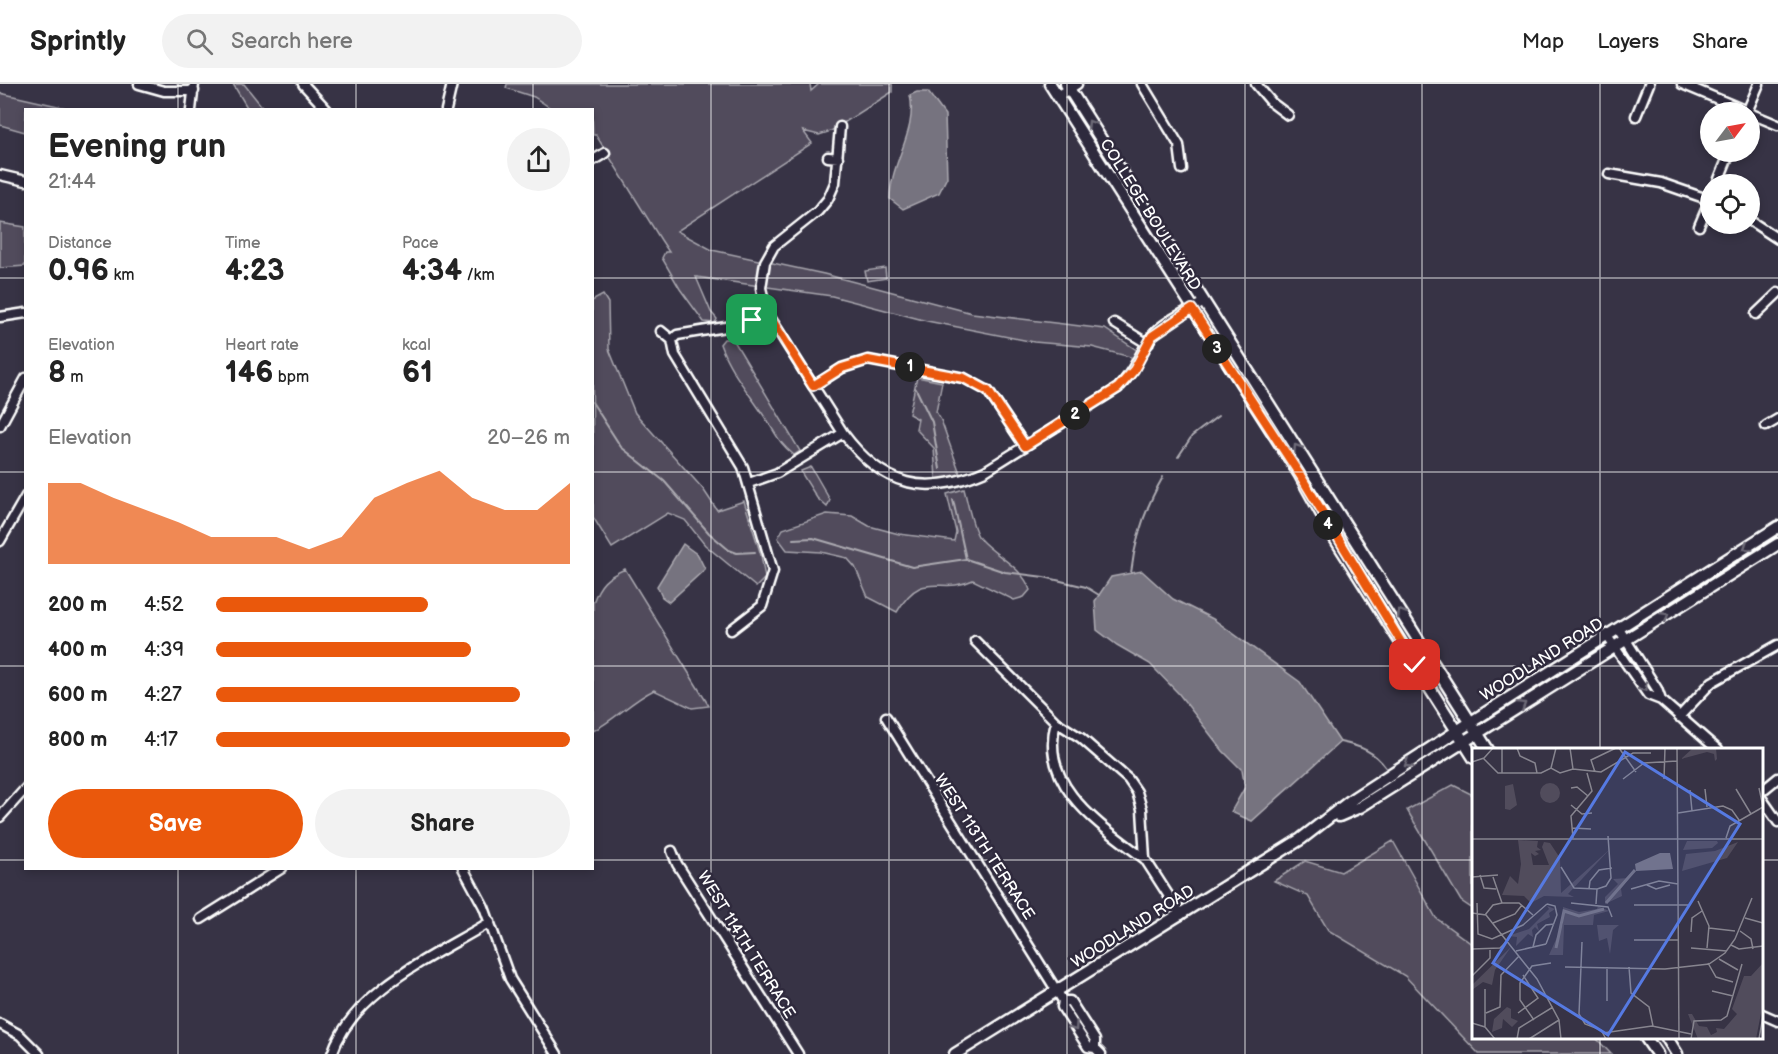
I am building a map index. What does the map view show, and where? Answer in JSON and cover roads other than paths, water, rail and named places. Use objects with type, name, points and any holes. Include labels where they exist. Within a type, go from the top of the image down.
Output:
[{"type":"main road","name":"COLLEGE BOULEVARD","points":[[1050,84],[1300,475],[1336,540],[1472,756]]},
{"type":"main road","name":"COLLEGE BOULEVARD","points":[[1071,86],[1204,302],[1487,748]]},
{"type":"main road","name":"WOODLAND ROAD","points":[[1325,823],[1354,798],[1778,527]]},
{"type":"main road","name":"WOODLAND ROAD","points":[[955,1054],[1061,996],[1181,915],[1325,823],[1360,807],[1778,544]]},
{"type":"main road","points":[[1647,1039],[1656,1054]]},
{"type":"main road","points":[[1668,1039],[1677,1054]]},
{"type":"street","points":[[139,84],[164,91],[194,87],[191,108]]},
{"type":"street","points":[[303,84],[325,108]]},
{"type":"street","points":[[446,108],[452,84]]},
{"type":"street","points":[[1142,84],[1179,146],[1182,169]]},
{"type":"street","points":[[1256,84],[1272,103],[1288,115]]},
{"type":"street","points":[[1635,116],[1649,84]]},
{"type":"street","points":[[1682,84],[1724,102]]},
{"type":"street","points":[[1752,102],[1759,84]]},
{"type":"street","points":[[1058,96],[1071,86]]},
{"type":"street","points":[[1760,117],[1778,125]]},
{"type":"street","points":[[840,127],[835,183],[828,199],[818,211],[774,246],[765,262],[761,288],[767,312],[843,433],[870,464],[890,477],[916,485],[938,486],[962,481],[985,471],[1118,388],[1134,370],[1158,330],[1204,302]]},
{"type":"street","points":[[594,160],[605,153]]},
{"type":"street","points":[[828,157],[838,158]]},
{"type":"street","points":[[1608,174],[1661,183],[1700,197]]},
{"type":"street","points":[[0,175],[24,181]]},
{"type":"street","points":[[1760,228],[1778,240]]},
{"type":"street","points":[[1756,314],[1778,293]]},
{"type":"street","points":[[672,340],[677,335],[738,325],[767,312]]},
{"type":"street","points":[[0,317],[24,314]]},
{"type":"street","points":[[1114,323],[1148,344]]},
{"type":"street","points":[[661,331],[672,340],[675,355],[743,467],[774,572],[762,606],[731,630]]},
{"type":"street","points":[[813,386],[842,368],[868,360],[964,378],[988,391],[1025,446]]},
{"type":"street","points":[[0,426],[24,382]]},
{"type":"street","points":[[1766,426],[1778,419]]},
{"type":"street","points":[[749,483],[777,473],[843,433]]},
{"type":"street","points":[[0,541],[24,499]]},
{"type":"street","points":[[1619,629],[1658,689],[1661,700]]},
{"type":"street","points":[[1607,636],[1648,695],[1661,700],[1716,748]]},
{"type":"street","points":[[975,641],[1056,722],[1099,753],[1133,787],[1142,809],[1145,859]]},
{"type":"street","points":[[1679,717],[1720,676],[1778,645]]},
{"type":"street","name":"WEST 113TH TERRACE","points":[[886,717],[1061,996],[1062,1007],[1074,1028],[1088,1047],[1098,1051]]},
{"type":"street","points":[[1056,722],[1052,738],[1053,749],[1069,790],[1092,820],[1145,859],[1181,915]]},
{"type":"street","points":[[1763,789],[1778,778]]},
{"type":"street","points":[[0,817],[24,790]]},
{"type":"street","points":[[1763,802],[1778,822]]},
{"type":"street","name":"WEST 114TH TERRACE","points":[[672,851],[677,864],[798,1054]]},
{"type":"street","points":[[201,919],[279,870]]},
{"type":"street","points":[[464,870],[475,887],[490,922],[510,979],[557,1054]]},
{"type":"street","points":[[332,1054],[341,1033],[372,996],[490,922]]},
{"type":"street","points":[[1763,1015],[1778,1021]]},
{"type":"street","points":[[0,1024],[20,1035],[39,1054]]},
{"type":"waterway","points":[[916,389],[932,422],[940,469]]},
{"type":"waterway","points":[[594,405],[621,447],[664,481],[709,533],[729,550],[737,553],[755,552]]},
{"type":"waterway","points":[[1178,457],[1192,436],[1218,416]]},
{"type":"waterway","points":[[1131,573],[1142,524],[1163,477]]},
{"type":"waterway","points":[[953,500],[966,559]]},
{"type":"waterway","points":[[793,539],[813,538],[912,567],[966,559],[1005,572],[1044,577],[1086,587],[1099,595]]},
{"type":"waterway","points":[[1340,742],[1366,750],[1377,757],[1386,768]]}]
